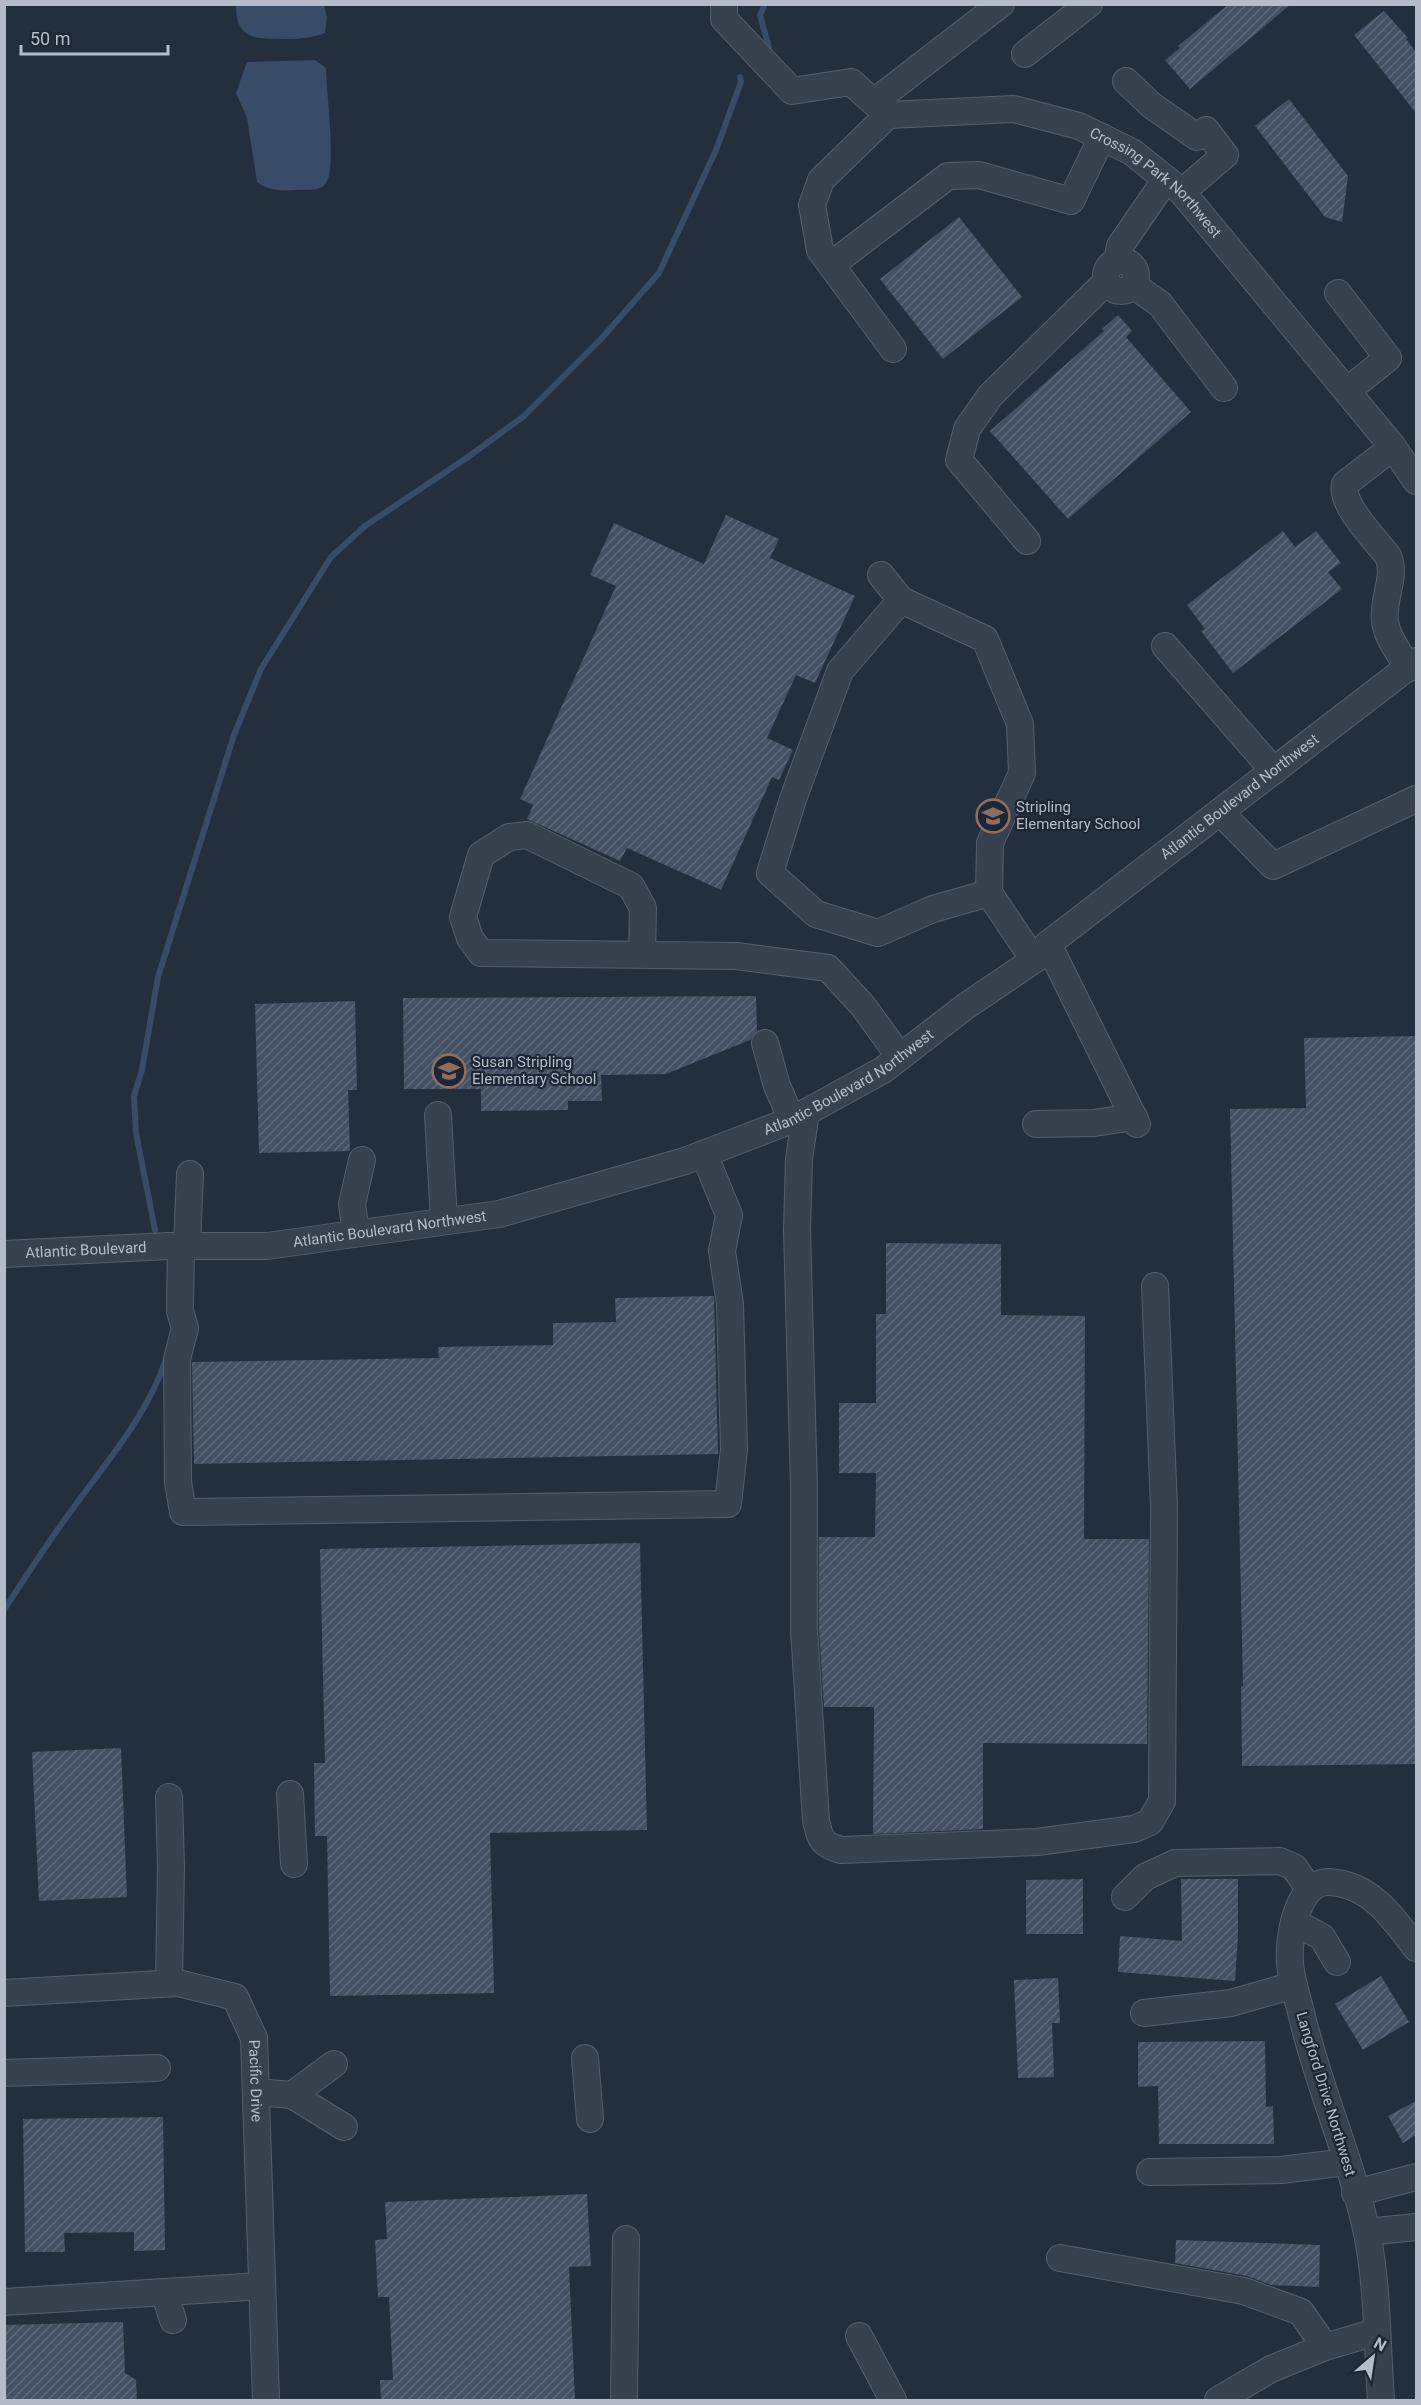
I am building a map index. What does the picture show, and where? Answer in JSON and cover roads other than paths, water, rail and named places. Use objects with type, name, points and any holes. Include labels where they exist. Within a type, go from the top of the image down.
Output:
[{"type":"street","points":[[723,4],[724,19],[792,91],[851,82],[881,108]]},
{"type":"street","points":[[892,349],[820,250],[812,205],[821,180],[881,108],[1001,4]]},
{"type":"street","points":[[1025,54],[1089,4]]},
{"type":"street","points":[[1111,271],[1120,246],[1174,186],[1225,155],[1206,130],[1197,137],[1152,105],[1126,81]]},
{"type":"street","name":"Crossing Park Northwest","points":[[881,108],[1014,109],[1078,126],[1132,152],[1174,186],[1394,447],[1416,481]]},
{"type":"street","points":[[831,265],[948,176],[979,175],[1071,201],[1102,137]]},
{"type":"street","points":[[1027,542],[959,460],[961,446],[967,429],[990,396],[1111,271],[1126,261],[1134,267],[1136,276],[1133,285],[1160,304],[1224,388]]},
{"type":"street","points":[[1338,293],[1388,358],[1347,391]]},
{"type":"street","points":[[1394,447],[1345,484],[1343,491],[1347,503],[1388,556],[1392,566],[1385,621],[1389,635],[1413,664]]},
{"type":"street","points":[[881,575],[901,600],[985,639],[1020,724],[1022,773],[990,843],[989,893],[1041,952],[1135,1121],[1036,1124]]},
{"type":"street","points":[[901,600],[840,671],[793,800],[770,873],[816,914],[878,933],[933,909],[989,893]]},
{"type":"street","points":[[1165,646],[1274,771]]},
{"type":"street","name":"Atlantic Boulevard Northwest","points":[[179,1246],[267,1246],[499,1214],[685,1161],[799,1116],[883,1070],[1041,952],[1413,664]]},
{"type":"street","points":[[1220,812],[1273,866],[1416,799]]},
{"type":"street","points":[[642,955],[643,908],[631,886],[527,835],[509,837],[481,855],[463,917],[470,938],[481,952],[642,955],[736,956],[828,968],[863,1006],[900,1057]]},
{"type":"street","points":[[765,1043],[777,1086],[799,1116],[797,1230],[803,1465],[804,1629],[816,1821],[820,1840],[828,1846],[852,1850],[1037,1842],[1134,1829],[1150,1822],[1158,1812],[1162,1801],[1164,1508],[1155,1286]]},
{"type":"street","points":[[438,1114],[444,1221]]},
{"type":"street","points":[[190,1174],[179,1246],[180,1311],[185,1328],[177,1359],[178,1482],[183,1512],[728,1504],[734,1449],[730,1304],[722,1251],[729,1215],[704,1154]]},
{"type":"street","points":[[356,1233],[352,1204],[362,1160]]},
{"type":"street","name":"Atlantic Boulevard","points":[[4,1254],[179,1246]]},
{"type":"street","points":[[290,1794],[294,1864]]},
{"type":"street","points":[[169,1797],[170,1983]]},
{"type":"street","points":[[1125,1897],[1145,1877],[1175,1863],[1280,1861],[1294,1867],[1309,1889],[1323,1882],[1337,1883],[1360,1891],[1379,1902],[1416,1948]]},
{"type":"street","name":"Langford Drive Northwest","points":[[1309,1889],[1299,1906],[1294,1922],[1290,1938],[1290,1963],[1309,2046],[1347,2162],[1366,2232],[1375,2281],[1381,2400]]},
{"type":"street","points":[[1294,1922],[1322,1937],[1337,1962]]},
{"type":"street","name":"Pacific Drive","points":[[4,1993],[178,1983],[235,1996],[254,2038],[266,2400]]},
{"type":"street","points":[[1144,2013],[1231,2003],[1294,1985]]},
{"type":"street","points":[[585,2058],[590,2119]]},
{"type":"street","points":[[291,2095],[334,2064]]},
{"type":"street","points":[[4,2073],[157,2068]]},
{"type":"street","points":[[256,2092],[291,2095],[344,2127]]},
{"type":"street","points":[[1150,2172],[1281,2170],[1347,2162]]},
{"type":"street","points":[[1355,2193],[1416,2177]]},
{"type":"street","points":[[1366,2232],[1416,2227]]},
{"type":"street","points":[[624,2400],[626,2239]]},
{"type":"street","points":[[1060,2258],[1244,2291],[1301,2312],[1325,2347]]},
{"type":"street","points":[[4,2302],[262,2286]]},
{"type":"street","points":[[164,2292],[173,2320]]},
{"type":"street","points":[[1218,2400],[1271,2369],[1325,2347],[1376,2332]]},
{"type":"street","points":[[859,2336],[893,2400]]},
{"type":"water","points":[[236,5],[324,5],[327,17],[325,33],[297,39],[254,37],[242,30]]},
{"type":"water","points":[[315,60],[326,68],[331,161],[326,183],[312,190],[271,189],[257,182],[247,118],[236,93],[247,62]]},
{"type":"waterway","points":[[765,4],[760,15],[769,48]]},
{"type":"waterway","points":[[155,1230],[136,1133],[134,1096],[142,1070],[158,977],[234,735],[261,669],[331,557],[365,526],[468,457],[524,416],[601,339],[659,273],[716,150],[741,82],[740,77]]},
{"type":"waterway","points":[[4,1610],[56,1532],[138,1418],[166,1359]]},
{"type":"place","name":"Stripling Elementary School","points":[[993,816]]},
{"type":"place","name":"Susan Stripling Elementary School","points":[[449,1071]]}]
